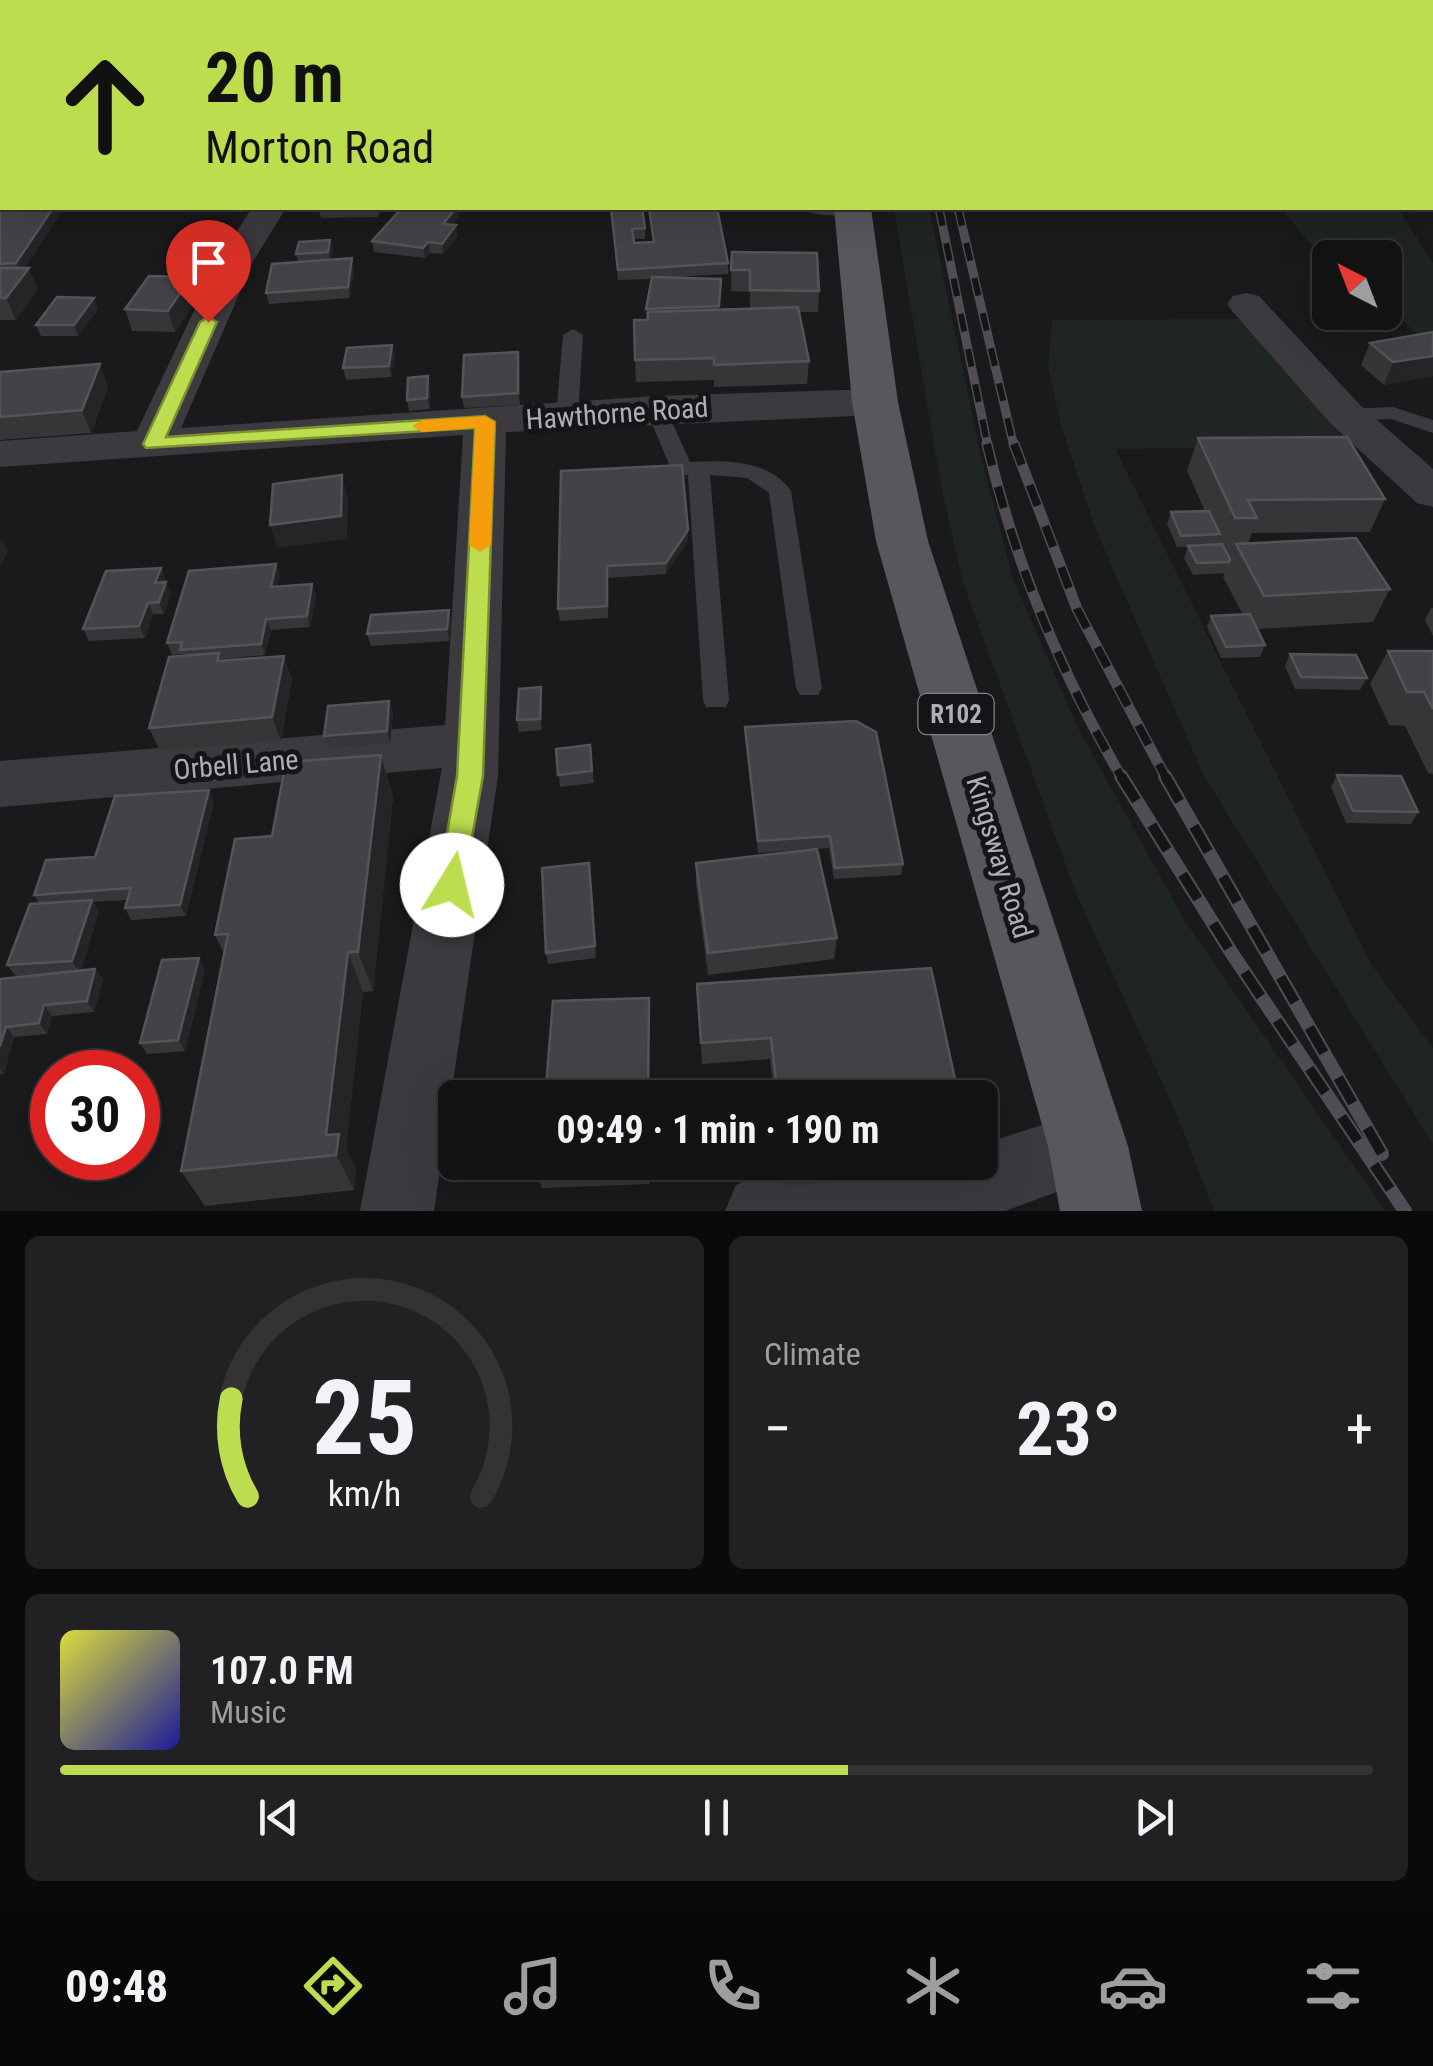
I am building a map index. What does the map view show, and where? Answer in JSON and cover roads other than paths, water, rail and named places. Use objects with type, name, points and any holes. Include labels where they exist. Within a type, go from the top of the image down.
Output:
[{"type":"main road","name":"Kingsway Road","points":[[852,210],[875,402],[902,541],[1094,1178]]},
{"type":"street","points":[[153,444],[236,260],[269,210]]},
{"type":"street","points":[[1246,304],[1359,428],[1433,493]]},
{"type":"street","name":"Hawthorne Road","points":[[0,454],[656,409],[875,402]]},
{"type":"street","points":[[398,1211],[472,744],[485,422]]},
{"type":"street","name":"Orbell Lane","points":[[0,784],[472,744]]},
{"type":"street","points":[[762,1211],[986,1182],[1094,1178]]},
{"type":"lane","points":[[567,416],[572,335]]},
{"type":"lane","points":[[656,409],[682,469],[759,474],[772,480],[780,491],[809,688]]},
{"type":"lane","points":[[1359,428],[1393,413],[1433,427]]},
{"type":"lane","points":[[698,468],[706,512],[716,700]]},
{"type":"railway","points":[[939,210],[988,447]]},
{"type":"railway","points":[[958,210],[1014,447]]},
{"type":"railway","points":[[987,444],[1011,532],[1042,616],[1079,698],[1122,778]]},
{"type":"railway","points":[[1014,444],[1077,609],[1166,778]]},
{"type":"railway","points":[[1121,776],[1231,952],[1405,1211]]},
{"type":"railway","points":[[1165,776],[1382,1154]]}]
